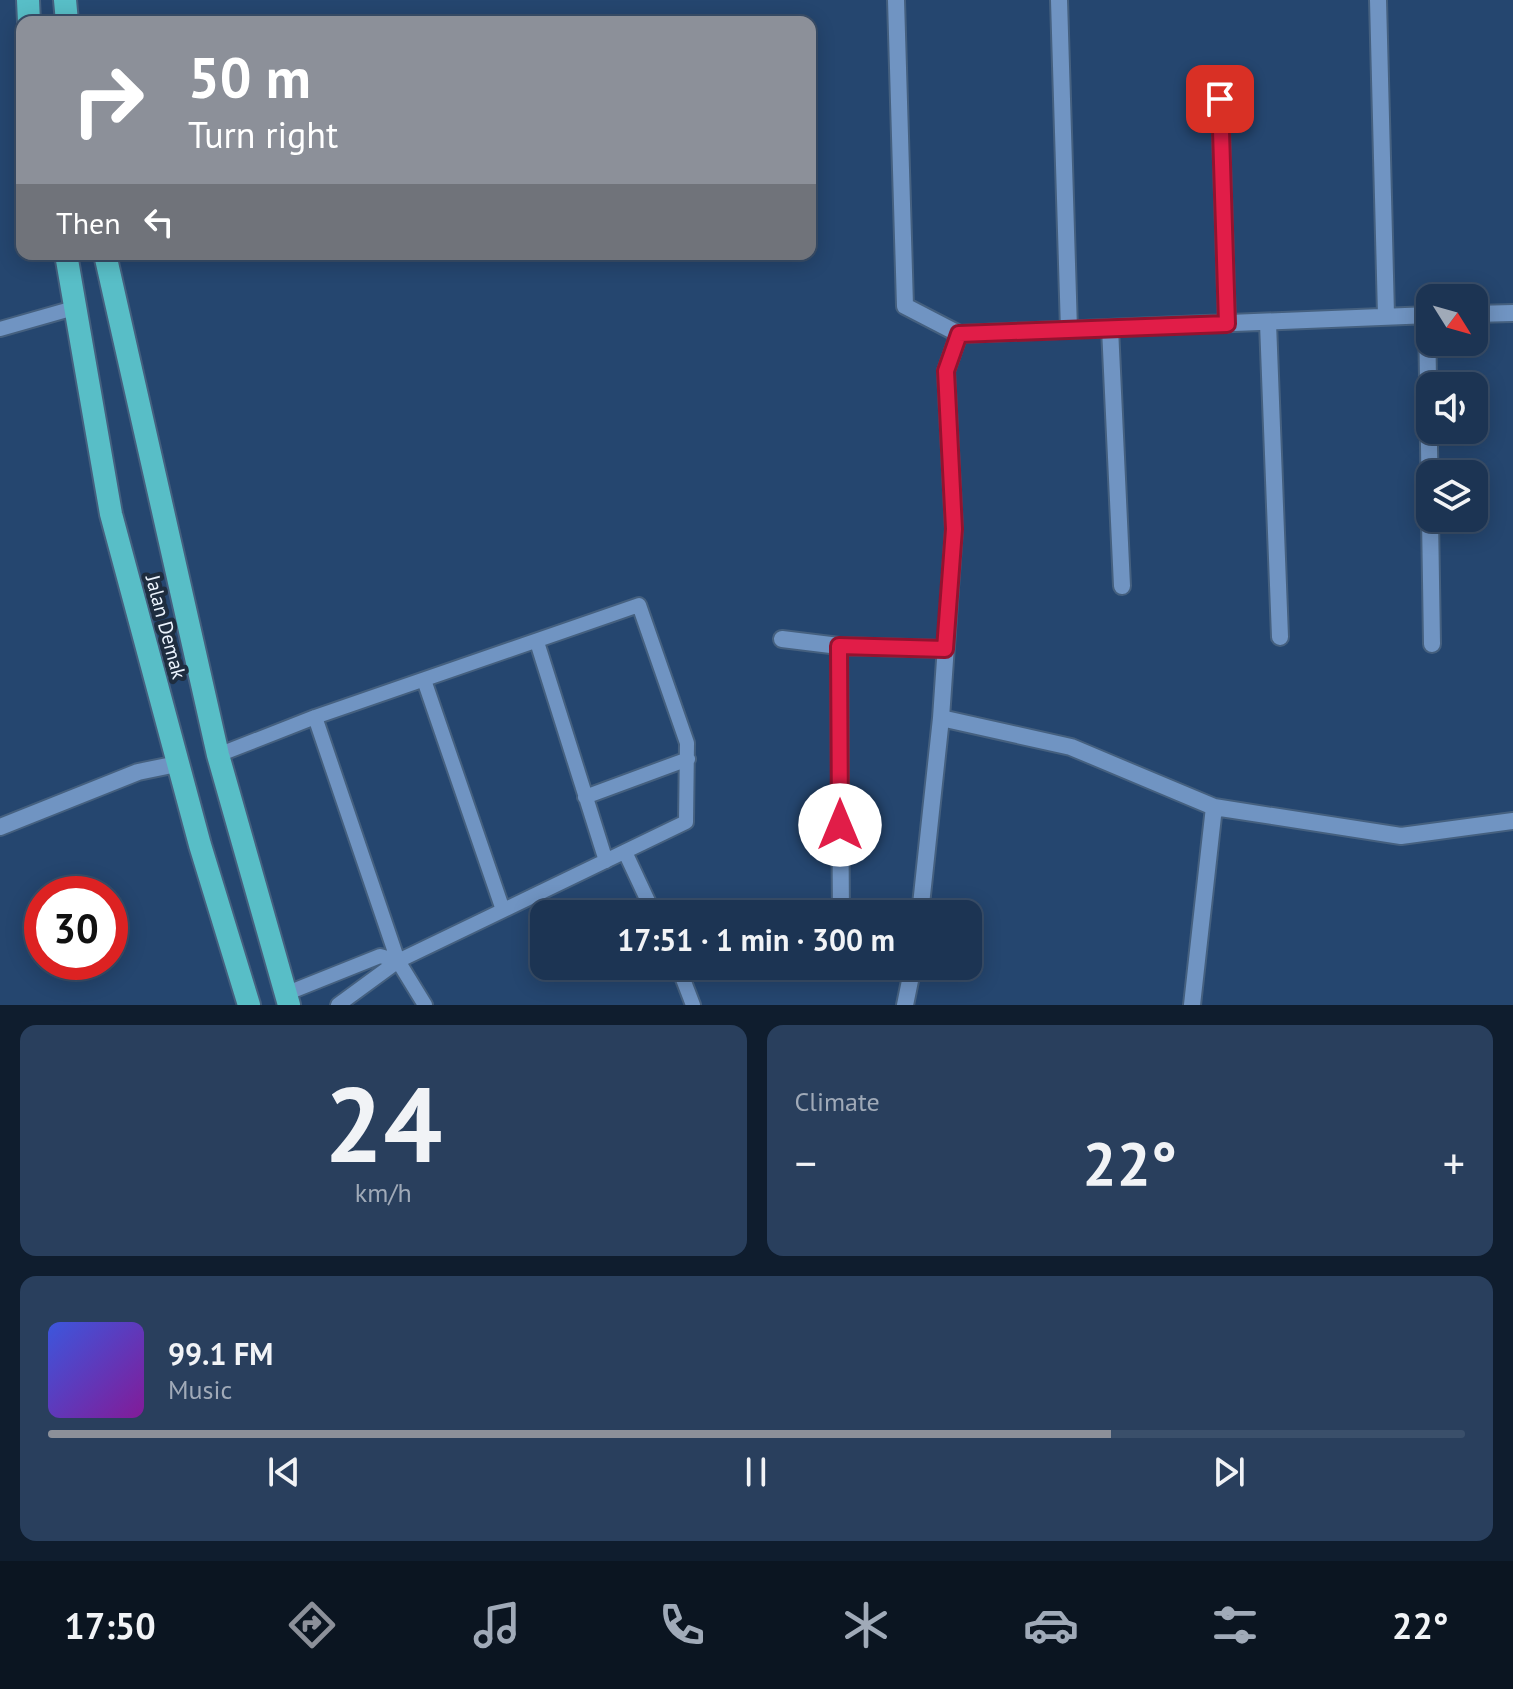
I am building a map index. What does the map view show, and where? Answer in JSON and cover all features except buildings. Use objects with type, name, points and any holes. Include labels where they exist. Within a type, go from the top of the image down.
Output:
[{"type":"highway","name":"Jalan Demak","points":[[67,260],[111,514],[177,764],[249,1005]]},
{"type":"highway","name":"Jalan Demak","points":[[106,260],[218,755],[287,1000]]},
{"type":"street","points":[[896,0],[905,306],[959,334],[1416,315]]},
{"type":"street","points":[[1059,0],[1069,330]]},
{"type":"street","points":[[1378,0],[1386,315]]},
{"type":"street","points":[[1220,99],[1227,324]]},
{"type":"street","points":[[1488,314],[1513,313]]},
{"type":"street","points":[[1268,323],[1280,637]]},
{"type":"street","points":[[1110,328],[1122,586]]},
{"type":"street","points":[[922,900],[941,718],[954,529],[946,371],[959,334]]},
{"type":"street","points":[[1428,356],[1429,460]]},
{"type":"street","points":[[1430,532],[1432,644]]},
{"type":"street","points":[[782,639],[839,646],[945,649]]},
{"type":"street","points":[[839,646],[841,900]]},
{"type":"street","points":[[941,718],[1071,747],[1214,807],[1401,836],[1513,821]]},
{"type":"street","points":[[0,827],[138,772],[177,764]]},
{"type":"street","points":[[1192,1005],[1214,807]]},
{"type":"street","points":[[905,1005],[910,980]]},
{"type":"lane","points":[[0,329],[74,308]]},
{"type":"lane","points":[[218,755],[315,717],[639,605],[687,743],[686,822],[398,961],[338,1005]]},
{"type":"lane","points":[[537,642],[606,861]]},
{"type":"lane","points":[[424,680],[503,910]]},
{"type":"lane","points":[[315,717],[398,961],[425,1005]]},
{"type":"lane","points":[[585,797],[688,759]]},
{"type":"lane","points":[[625,852],[647,900]]},
{"type":"lane","points":[[287,1000],[380,956],[398,961]]},
{"type":"lane","points":[[683,980],[693,1005]]},
{"type":"route","points":[[840,825],[839,646],[945,649],[954,529],[946,371],[959,334],[1227,324],[1220,99]]}]
